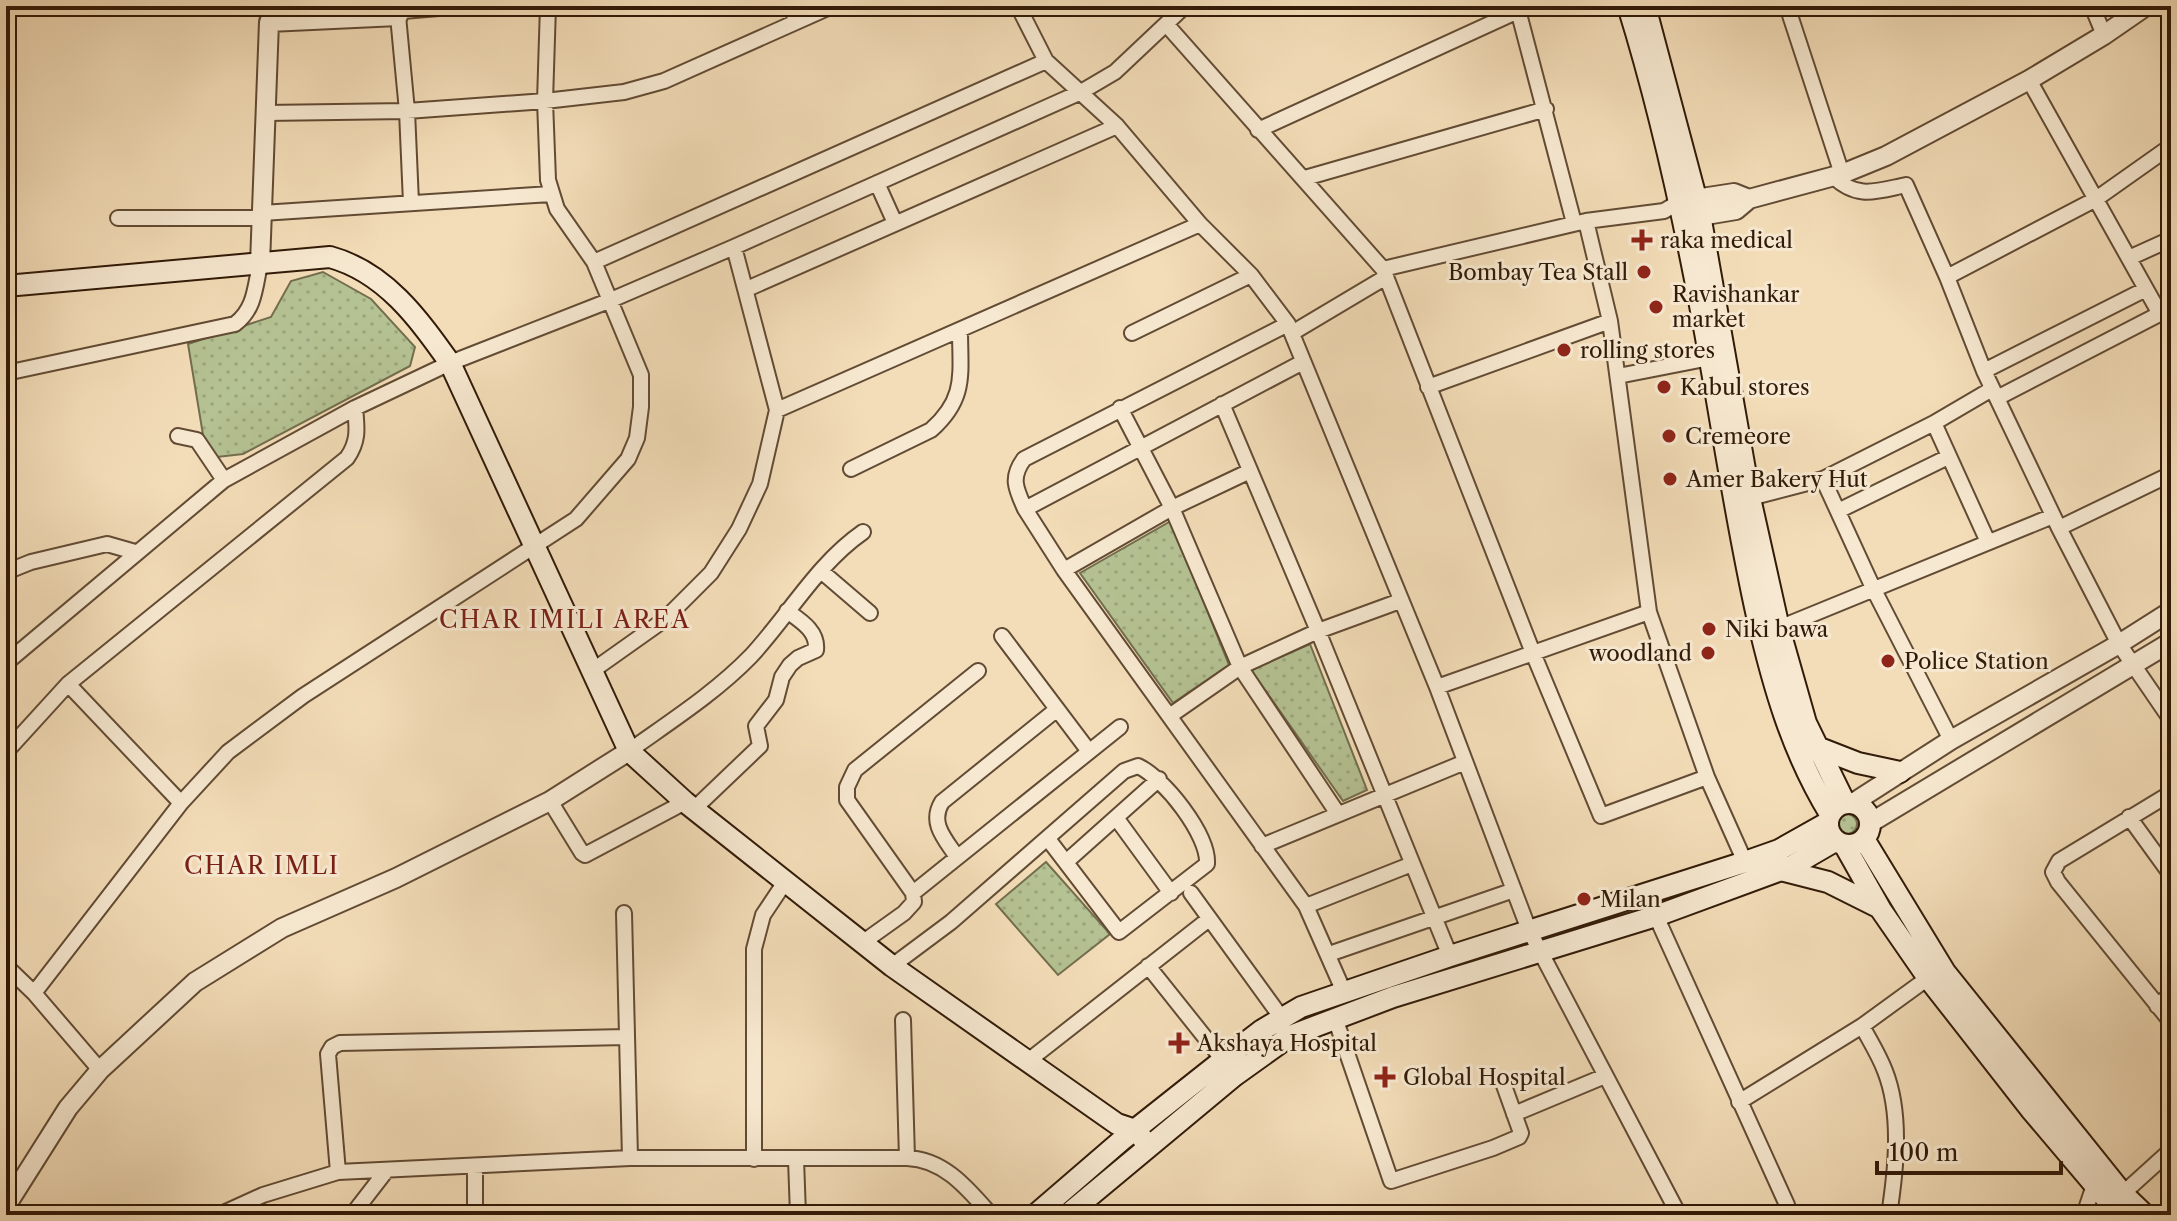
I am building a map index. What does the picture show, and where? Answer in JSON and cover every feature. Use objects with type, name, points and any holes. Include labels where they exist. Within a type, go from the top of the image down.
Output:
[{"type":"main road","points":[[1628,6],[1684,209],[1779,628],[1798,698],[1846,824],[1880,908],[1928,978],[2032,1111],[2100,1179]]},
{"type":"main road","points":[[1645,6],[1684,209],[1740,542],[1783,718],[1802,762],[1945,972],[2118,1205],[2145,1215]]},
{"type":"main road","points":[[6,286],[330,257],[361,268],[382,283],[420,320],[450,363],[629,751],[690,806],[862,943],[1132,1139]]},
{"type":"main road","points":[[1817,747],[1858,763],[1900,772]]},
{"type":"main road","points":[[1035,1215],[1132,1139],[1223,1060],[1281,1017],[1301,1007],[1529,930],[1745,862],[1846,824]]},
{"type":"main road","points":[[1067,1215],[1132,1139],[1234,1076],[1290,1036],[1393,997],[1656,916],[1781,870],[1846,824]]},
{"type":"main road","points":[[1781,870],[1828,882],[1880,908]]},
{"type":"street","points":[[6,373],[235,324],[245,316],[251,306],[260,264],[269,14],[401,11],[462,6]]},
{"type":"street","points":[[34,993],[181,803],[228,752],[267,721],[576,519],[628,459],[637,438],[641,375],[594,262],[557,209],[548,180],[545,101],[548,6]]},
{"type":"street","points":[[791,6],[796,21]]},
{"type":"street","points":[[265,113],[407,111],[545,101],[637,89],[664,81],[832,6]]},
{"type":"street","points":[[1018,6],[1046,61],[1117,126],[1200,224],[1251,275],[1290,328],[1437,687],[1529,930],[1679,1215]]},
{"type":"street","points":[[6,663],[224,480],[355,408],[450,363],[611,300],[1081,92],[1115,72],[1185,6]]},
{"type":"street","points":[[1787,6],[1844,187],[1873,192],[1906,185],[1984,371],[2056,522],[2119,644],[2171,720]]},
{"type":"street","points":[[2092,6],[2104,35]]},
{"type":"street","points":[[1344,992],[1306,906],[1064,570],[1025,509],[1015,483],[1016,471],[1024,459],[1120,408],[1290,328],[1384,273],[1580,222],[1684,209],[1734,193],[1749,199],[1838,175],[1886,156],[2029,80],[2146,6]]},
{"type":"street","points":[[1258,130],[1523,8],[1546,109],[1610,321],[1649,612],[1707,777],[1745,862]]},
{"type":"street","points":[[401,11],[411,203]]},
{"type":"street","points":[[1166,24],[1258,130],[1305,178],[1384,273],[1533,653],[1601,816],[1707,777]]},
{"type":"street","points":[[594,262],[1046,61]]},
{"type":"street","points":[[1750,498],[1823,479],[2165,311],[2146,289],[2029,80]]},
{"type":"street","points":[[1305,178],[1546,109]]},
{"type":"street","points":[[747,289],[1117,126]]},
{"type":"street","points":[[1947,277],[2096,199],[2171,146]]},
{"type":"street","points":[[877,183],[895,223]]},
{"type":"street","points":[[118,218],[262,216],[551,194]]},
{"type":"street","points":[[777,410],[1200,224]]},
{"type":"street","points":[[2129,258],[2171,239]]},
{"type":"street","points":[[592,671],[664,620],[711,573],[739,529],[760,484],[777,410],[734,247]]},
{"type":"street","points":[[1132,333],[1251,275]]},
{"type":"street","points":[[1984,371],[2146,289]]},
{"type":"street","points":[[1428,387],[1610,321]]},
{"type":"street","points":[[851,469],[931,430],[940,422],[960,392],[960,330]]},
{"type":"street","points":[[1618,376],[1710,358]]},
{"type":"street","points":[[1025,509],[1303,362]]},
{"type":"street","points":[[1222,404],[1450,956]]},
{"type":"street","points":[[6,752],[68,684],[347,458],[354,448],[358,432],[355,408]]},
{"type":"street","points":[[1120,408],[1172,508],[1240,667],[1338,814]]},
{"type":"street","points":[[1934,423],[1988,542]]},
{"type":"street","points":[[178,436],[197,440],[224,480]]},
{"type":"street","points":[[1838,511],[1948,457]]},
{"type":"street","points":[[1064,570],[1172,508],[1250,471]]},
{"type":"street","points":[[1779,628],[1988,542],[2056,522],[2171,474]]},
{"type":"street","points":[[1823,479],[1874,590],[1951,740]]},
{"type":"street","points":[[6,1206],[68,1108],[100,1070],[195,982],[282,928],[396,878],[550,801],[629,751],[721,685],[753,654],[821,571],[863,532]]},
{"type":"street","points":[[6,572],[31,562],[107,544],[135,552]]},
{"type":"street","points":[[821,571],[870,613]]},
{"type":"street","points":[[1171,715],[1240,667],[1318,631],[1400,601]]},
{"type":"street","points":[[550,801],[585,855],[690,806],[760,746],[756,726],[774,704],[782,677],[793,662],[816,650],[818,645],[811,630],[787,611]]},
{"type":"street","points":[[1846,824],[1900,772],[2171,611]]},
{"type":"street","points":[[1437,687],[1649,612]]},
{"type":"street","points":[[1002,636],[1088,750]]},
{"type":"street","points":[[1846,824],[2134,666],[2171,642]]},
{"type":"street","points":[[862,943],[904,913],[914,902],[913,893],[847,800],[847,787],[855,770],[978,671]]},
{"type":"street","points":[[68,684],[181,803]]},
{"type":"street","points":[[957,857],[936,825],[942,802],[1056,710]]},
{"type":"street","points":[[913,893],[1120,727]]},
{"type":"street","points":[[1262,846],[1465,762]]},
{"type":"street","points":[[892,966],[951,922],[1124,771],[1138,766],[1159,779],[1199,833],[1208,854],[1207,864],[1119,932],[1048,839]]},
{"type":"street","points":[[1066,862],[1159,779]]},
{"type":"street","points":[[2171,793],[2059,861],[2053,872],[2171,1022]]},
{"type":"street","points":[[2129,817],[2171,875]]},
{"type":"street","points":[[1117,819],[1171,893]]},
{"type":"street","points":[[1306,906],[1412,864]]},
{"type":"street","points":[[754,1159],[754,949],[763,915],[785,882]]},
{"type":"street","points":[[1329,954],[1514,890]]},
{"type":"street","points":[[1191,893],[1281,1017]]},
{"type":"street","points":[[624,913],[630,1158]]},
{"type":"street","points":[[1656,916],[1787,1205],[1788,1209],[1782,1215]]},
{"type":"street","points":[[1028,1061],[1209,919]]},
{"type":"street","points":[[6,966],[34,993],[100,1070]]},
{"type":"street","points":[[1148,966],[1223,1060]]},
{"type":"street","points":[[1739,1102],[1862,1026],[1928,978]]},
{"type":"street","points":[[2157,1006],[2171,994]]},
{"type":"street","points":[[1335,1018],[1391,1181],[1516,1139],[1521,1133],[1502,1080]]},
{"type":"street","points":[[903,1020],[907,1158]]},
{"type":"street","points":[[1862,1026],[1885,1072],[1892,1102],[1895,1129],[1889,1215]]},
{"type":"street","points":[[338,1172],[328,1054],[332,1047],[340,1043],[626,1037]]},
{"type":"street","points":[[1514,1114],[1605,1076]]},
{"type":"street","points":[[2118,1205],[2171,1150]]},
{"type":"street","points":[[219,1215],[263,1195],[338,1172],[630,1158],[907,1158],[938,1165],[967,1187],[991,1215]]},
{"type":"street","points":[[796,1159],[798,1215]]},
{"type":"street","points":[[475,1167],[475,1215]]},
{"type":"street","points":[[352,1215],[386,1171]]},
{"type":"street","points":[[2084,1215],[2100,1179]]},
{"type":"green space","points":[[323,272],[371,299],[415,347],[410,366],[243,454],[217,457],[205,447],[188,344],[271,317],[291,281]]},
{"type":"green space","points":[[1171,521],[1229,665],[1173,703],[1080,573]]},
{"type":"green space","points":[[1310,644],[1367,790],[1343,801],[1251,670]]},
{"type":"green space","points":[[1847,814],[1854,817],[1857,824],[1854,831],[1847,834],[1840,831],[1837,824],[1840,817]]},
{"type":"green space","points":[[1046,862],[1110,934],[1058,975],[996,904]]},
{"type":"place","name":"raka medical","points":[[1642,240]]},
{"type":"place","name":"Bombay Tea Stall","points":[[1644,272]]},
{"type":"place","name":"Ravishankar market","points":[[1656,307]]},
{"type":"place","name":"rolling stores","points":[[1564,350]]},
{"type":"place","name":"Kabul stores","points":[[1664,387]]},
{"type":"place","name":"Cremeore","points":[[1669,436]]},
{"type":"place","name":"Amer Bakery Hut","points":[[1670,479]]},
{"type":"place","name":"Niki bawa","points":[[1709,629]]},
{"type":"place","name":"woodland","points":[[1708,653]]},
{"type":"place","name":"Police Station","points":[[1888,661]]},
{"type":"place","name":"Milan","points":[[1584,899]]},
{"type":"place","name":"Akshaya Hospital","points":[[1179,1043]]},
{"type":"place","name":"Global Hospital","points":[[1385,1077]]},
{"type":"district","name":"CHAR IMILI AREA","points":[[565,619]]},
{"type":"district","name":"CHAR IMLI","points":[[262,865]]}]
